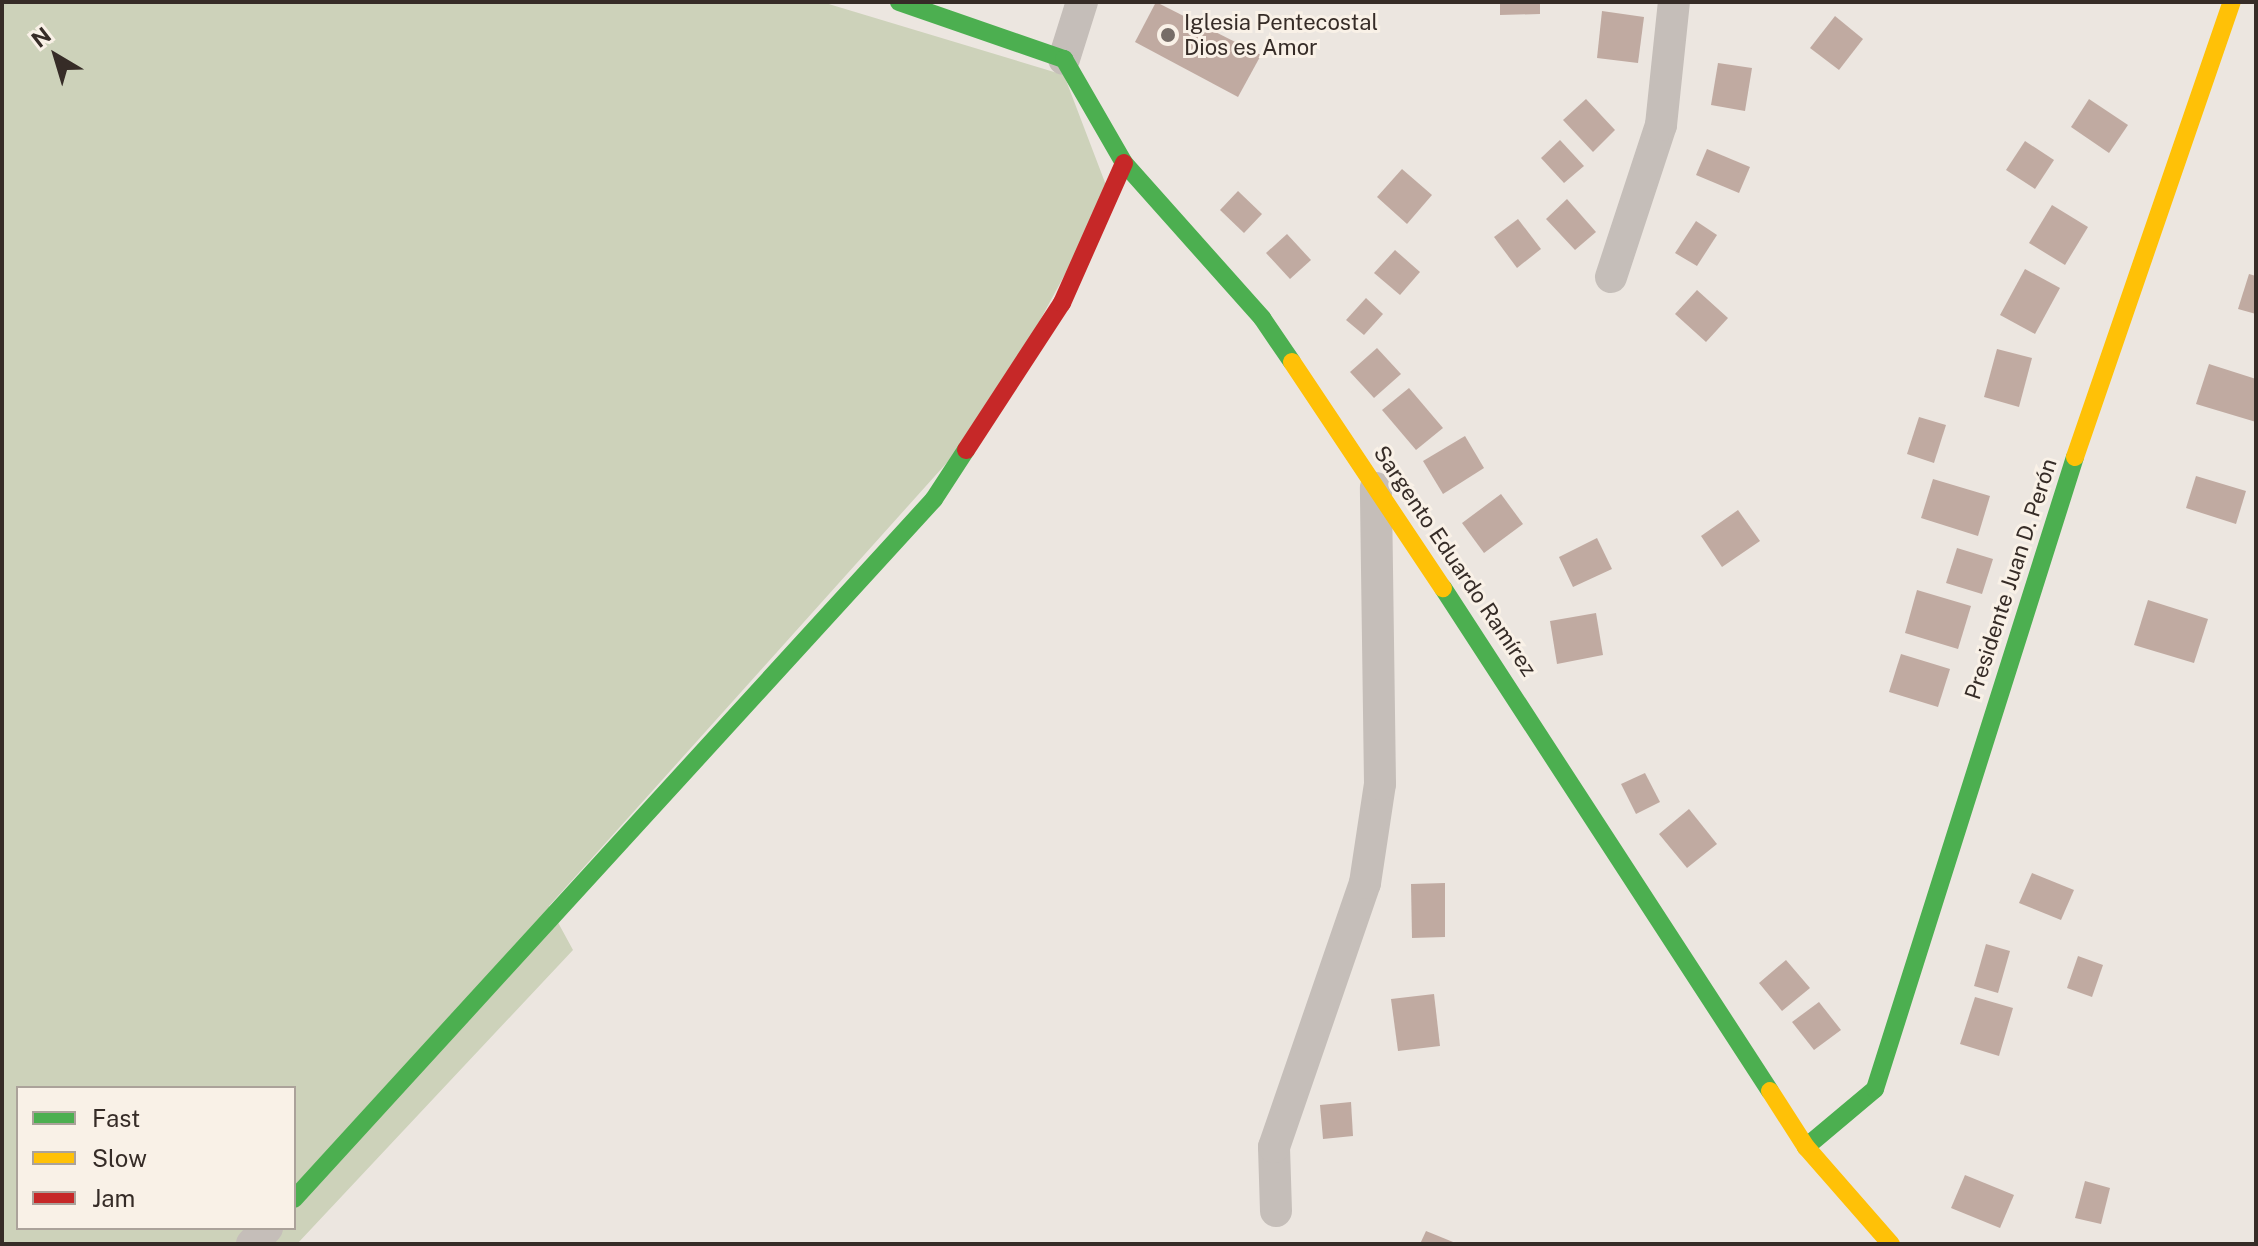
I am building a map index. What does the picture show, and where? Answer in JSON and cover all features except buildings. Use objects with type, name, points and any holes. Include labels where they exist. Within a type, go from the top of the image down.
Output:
[{"type":"street","points":[[899,2],[1064,59],[1082,2]]},
{"type":"street","points":[[1611,277],[1661,125],[1674,2]]},
{"type":"street","name":"Presidente Juan D. Perón","points":[[1806,1147],[1875,1089],[2055,516],[2232,2]]},
{"type":"street","name":"Sargento Eduardo Ramírez","points":[[1064,59],[1124,163],[1262,318],[1806,1147],[1891,1244]]},
{"type":"street","points":[[296,1197],[934,499],[1062,303],[1124,163]]},
{"type":"street","points":[[1276,1211],[1274,1147],[1365,883],[1380,784],[1376,488]]},
{"type":"green space","points":[[2,2],[822,2],[1064,75],[1109,193],[987,418],[549,906],[573,950],[297,1244],[2,1244]]},
{"type":"traffic: fast","points":[[899,2],[1064,59],[1124,163],[1262,318],[1292,362]]},
{"type":"traffic: fast","points":[[296,1197],[934,499],[966,450]]},
{"type":"traffic: fast","points":[[1806,1147],[1875,1089],[2075,457]]},
{"type":"traffic: fast","points":[[1443,588],[1770,1091]]},
{"type":"traffic: slow","points":[[2075,457],[2232,2]]},
{"type":"traffic: slow","points":[[1292,362],[1443,588]]},
{"type":"traffic: slow","points":[[1770,1091],[1806,1147],[1891,1244]]},
{"type":"traffic: jam","points":[[966,450],[1062,303],[1124,163]]},
{"type":"place","name":"Iglesia Pentecostal Dios es Amor","points":[[1168,35]]}]
